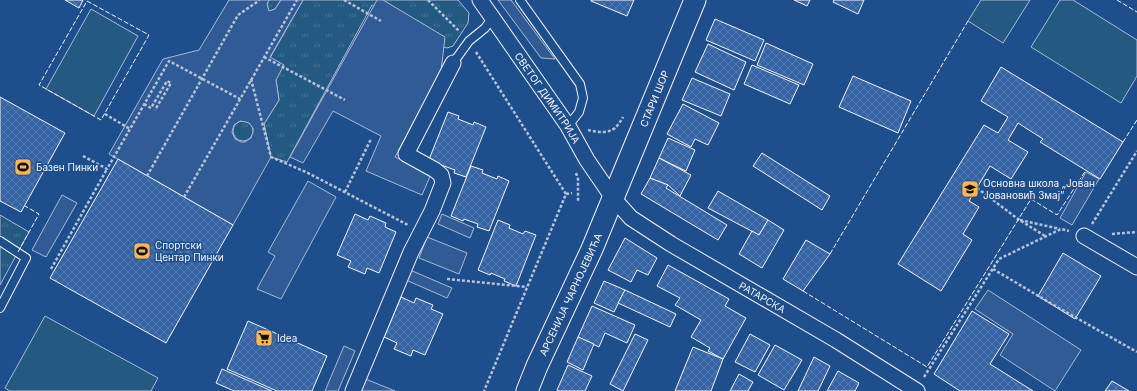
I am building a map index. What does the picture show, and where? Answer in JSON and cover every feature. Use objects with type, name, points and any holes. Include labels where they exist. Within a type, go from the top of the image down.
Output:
[{"type":"main road","name":"СТАРИ ШОР","points":[[613,198],[695,0]]},
{"type":"main road","name":"АРСЕНИЈА ЧАРНОЈЕВИЋА","points":[[527,391],[537,366],[592,249],[613,198]]},
{"type":"street","name":"СВЕТОГ ДИМИТРИЈА","points":[[480,0],[568,126],[587,160],[613,198]]},
{"type":"street","points":[[353,391],[411,252],[432,211],[443,183],[441,175],[435,170],[406,154],[453,63]]},
{"type":"street","name":"РАТАРСКА","points":[[613,198],[631,218],[672,244],[836,340],[916,390]]},
{"type":"street","points":[[1084,236],[1137,267]]},
{"type":"lane","points":[[520,0],[580,84],[583,98],[578,112],[568,126]]},
{"type":"lane","points":[[453,63],[469,41],[485,28],[492,18]]},
{"type":"lane","points":[[0,241],[26,258],[0,308]]},
{"type":"path","points":[[147,176],[238,15],[259,0]]},
{"type":"path","points":[[184,197],[297,0]]},
{"type":"path","points":[[344,0],[381,21]]},
{"type":"path","points":[[428,0],[469,41],[566,194]]},
{"type":"path","points":[[264,58],[345,100]]},
{"type":"path","points":[[51,269],[169,61],[240,99]]},
{"type":"path","points":[[251,79],[272,157],[306,172],[408,225],[405,231]]},
{"type":"path","points":[[144,104],[151,108],[167,81],[171,83],[155,110]]},
{"type":"path","points":[[105,114],[130,129]]},
{"type":"path","points":[[345,192],[371,139]]},
{"type":"path","points":[[1018,219],[1084,236],[1137,151]]},
{"type":"path","points":[[83,156],[107,169]]},
{"type":"path","points":[[977,188],[1018,219],[1046,236]]},
{"type":"path","points":[[566,194],[572,193]]},
{"type":"path","points":[[484,391],[566,194]]},
{"type":"path","points":[[916,390],[999,259],[1061,229]]},
{"type":"path","points":[[993,269],[1137,352]]},
{"type":"path","points":[[447,279],[527,287]]},
{"type":"green space","points":[[269,0],[281,0],[275,9],[269,11],[267,4]]},
{"type":"green space","points":[[303,0],[458,0],[469,13],[468,23],[453,46],[447,48],[433,43],[372,5],[287,162],[271,157],[264,124],[279,100],[276,80],[270,58]]},
{"type":"green space","points":[[981,0],[1030,0],[1003,43],[968,21]]},
{"type":"green space","points":[[1060,0],[1073,0],[1137,40],[1137,76],[1121,103],[1031,47]]},
{"type":"green space","points":[[91,9],[138,36],[94,116],[46,89]]},
{"type":"green space","points":[[239,121],[247,121],[253,127],[253,135],[247,141],[239,141],[233,135],[233,127]]},
{"type":"green space","points":[[0,215],[29,232],[0,285]]},
{"type":"green space","points":[[45,316],[158,378],[151,391],[10,391],[5,388]]},
{"type":"shaded area","name":"Спортски Центар Пинки","points":[[229,0],[269,0],[267,4],[269,11],[275,9],[281,0],[303,0],[270,57],[284,65],[276,80],[279,100],[264,124],[271,157],[233,225],[109,154],[163,59],[199,50]],"holes":[[[240,121],[246,122],[253,128],[253,132],[251,138],[245,142],[241,142],[235,139],[232,132],[234,125]]]},
{"type":"shaded area","points":[[377,0],[383,0],[445,37],[441,71],[395,157],[431,174],[422,195],[366,171],[381,136],[333,111],[303,163],[290,157]]},
{"type":"shaded area","points":[[498,0],[511,0],[555,59],[541,58]]},
{"type":"shaded area","points":[[1086,172],[1099,179],[1072,225],[1060,218]]},
{"type":"shaded area","points":[[308,181],[336,197],[281,299],[257,289],[275,256],[268,252]]},
{"type":"shaded area","points":[[62,195],[77,203],[46,257],[32,250]]},
{"type":"shaded area","points":[[442,214],[474,228],[470,238],[438,224]]},
{"type":"shaded area","points":[[427,237],[467,253],[459,274],[419,258]]},
{"type":"shaded area","points":[[410,270],[452,288],[447,298],[406,280]]},
{"type":"shaded area","points":[[988,290],[1081,350],[1055,391],[1000,355],[1013,334],[975,309]]},
{"type":"shaded area","points":[[344,346],[355,351],[338,391],[325,391]]},
{"type":"shaded area","points":[[363,378],[395,391],[358,391]]},
{"type":"building","points":[[65,0],[83,0],[79,8]]},
{"type":"building","points":[[591,0],[634,0],[627,16]]},
{"type":"building","points":[[794,0],[810,0],[807,6]]},
{"type":"building","points":[[834,0],[864,0],[858,14],[833,2]]},
{"type":"building","points":[[715,19],[764,40],[755,61],[706,40]]},
{"type":"building","points":[[766,43],[813,64],[804,85],[757,65]]},
{"type":"building","points":[[708,44],[746,62],[734,90],[695,72]]},
{"type":"building","points":[[752,65],[799,85],[790,104],[744,84]]},
{"type":"building","points":[[1001,67],[1123,142],[1100,179],[1040,142],[1043,139],[1018,123],[1008,140],[1028,152],[1011,179],[990,166],[969,201],[979,207],[963,234],[972,240],[941,291],[898,264],[984,125],[998,133],[1008,117],[981,101]]},
{"type":"building","points":[[853,76],[911,101],[898,133],[839,107]]},
{"type":"building","points":[[692,78],[730,94],[721,116],[682,100]]},
{"type":"building","name":"Базен Пинки","points":[[0,97],[65,133],[21,212],[0,201]]},
{"type":"building","points":[[683,104],[719,123],[708,145],[695,139],[691,147],[667,134]]},
{"type":"building","points":[[448,112],[459,116],[458,119],[473,125],[474,122],[486,127],[466,177],[454,173],[455,170],[441,165],[440,167],[428,162]]},
{"type":"building","points":[[668,138],[695,150],[686,171],[659,158]]},
{"type":"building","points":[[762,153],[830,196],[822,210],[753,166]]},
{"type":"building","points":[[659,158],[691,175],[680,196],[668,185],[650,178]]},
{"type":"building","name":"Спортски Центар Пинки","points":[[118,159],[233,225],[166,343],[50,278]]},
{"type":"building","points":[[471,166],[483,170],[482,173],[497,179],[498,176],[509,181],[489,231],[477,227],[478,224],[464,219],[463,221],[451,216]]},
{"type":"building","points":[[650,178],[668,185],[666,188],[727,225],[718,240],[641,194]]},
{"type":"building","points":[[718,191],[768,220],[759,235],[708,208]]},
{"type":"building","points":[[355,214],[368,220],[370,216],[386,223],[385,227],[396,232],[379,273],[367,268],[365,274],[348,267],[351,261],[337,255]]},
{"type":"building","points":[[498,220],[510,225],[509,228],[523,234],[525,231],[536,235],[516,286],[491,273],[490,275],[478,270]]},
{"type":"building","points":[[768,220],[784,230],[762,268],[739,254],[752,231],[759,235]]},
{"type":"building","points":[[625,238],[657,258],[648,275],[637,270],[631,282],[608,270]]},
{"type":"building","points":[[806,240],[830,254],[803,291],[783,279]]},
{"type":"building","points":[[1063,253],[1101,276],[1075,319],[1038,296]]},
{"type":"building","points":[[668,265],[729,299],[725,306],[746,318],[723,359],[708,351],[710,348],[691,337],[701,320],[675,305],[680,298],[657,286]]},
{"type":"building","points":[[604,281],[625,290],[614,312],[594,303]]},
{"type":"building","points":[[625,290],[676,314],[670,327],[618,303]]},
{"type":"building","points":[[401,297],[414,303],[416,298],[433,305],[431,309],[443,314],[425,355],[413,350],[411,356],[394,349],[397,343],[384,337]]},
{"type":"building","points":[[592,306],[635,325],[627,343],[605,333],[599,347],[578,337]]},
{"type":"building","points":[[972,311],[1009,334],[990,364],[1033,391],[960,391],[934,374]]},
{"type":"building","name":"Idea","points":[[248,321],[327,356],[312,391],[277,391],[227,369]]},
{"type":"building","points":[[635,334],[648,340],[623,391],[610,384]]},
{"type":"building","points":[[750,334],[770,345],[755,372],[735,362]]},
{"type":"building","points":[[578,337],[594,344],[583,370],[567,362]]},
{"type":"building","points":[[775,345],[802,360],[784,390],[758,375]]},
{"type":"building","points":[[693,347],[723,359],[711,391],[675,391]]},
{"type":"building","points":[[814,357],[830,366],[818,391],[798,391]]},
{"type":"building","points":[[568,365],[592,376],[585,391],[557,390]]},
{"type":"building","points":[[222,369],[272,391],[234,391],[216,383]]},
{"type":"building","points":[[838,371],[859,383],[855,391],[827,391]]},
{"type":"building","points":[[739,374],[753,382],[748,391],[730,391]]},
{"type":"building","points":[[1112,381],[1129,391],[1105,391]]},
{"type":"fence","points":[[1117,0],[1137,12]]},
{"type":"fence","points":[[87,1],[149,35],[101,120],[39,85],[87,1]]},
{"type":"fence","points":[[830,254],[968,21]]},
{"type":"fence","points":[[1123,142],[1137,120]]},
{"type":"fence","points":[[803,291],[927,367],[1031,199],[1057,215],[1086,170]]},
{"type":"fence","points":[[18,252],[39,214],[25,206]]},
{"type":"place","name":"Базен Пинки","points":[[23,167]]},
{"type":"place","name":"Основна школа „Јован Јовановић Змај”","points":[[970,189]]},
{"type":"place","name":"Спортски Центар Пинки","points":[[142,251]]},
{"type":"place","name":"Idea","points":[[264,338]]}]
